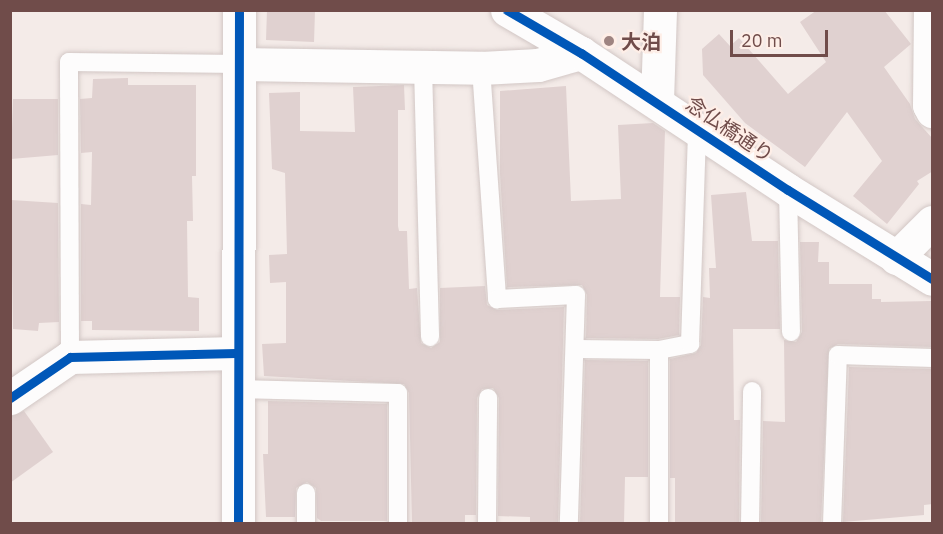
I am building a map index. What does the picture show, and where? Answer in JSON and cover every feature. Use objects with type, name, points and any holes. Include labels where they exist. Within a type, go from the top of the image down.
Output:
[{"type":"street","points":[[238,524],[236,353],[239,10]]},
{"type":"street","name":"念仏橋通り","points":[[507,10],[581,53],[657,101],[788,190],[933,279]]},
{"type":"street","points":[[657,101],[660,10]]},
{"type":"street","points":[[930,10],[929,105],[933,111]]},
{"type":"street","points":[[238,64],[481,68],[538,65],[581,53]]},
{"type":"street","points":[[896,258],[933,222]]},
{"type":"street","points":[[10,398],[70,357],[236,353]]},
{"type":"lane","points":[[70,357],[69,62],[238,64]]},
{"type":"lane","points":[[423,67],[430,337]]},
{"type":"lane","points":[[481,68],[497,299],[576,295],[569,524]]},
{"type":"lane","points":[[576,349],[659,350],[690,344],[697,128]]},
{"type":"lane","points":[[788,190],[791,332]]},
{"type":"lane","points":[[658,524],[659,350]]},
{"type":"lane","points":[[832,524],[838,355],[933,358]]},
{"type":"lane","points":[[236,389],[398,393],[398,524]]},
{"type":"lane","points":[[750,524],[752,392]]},
{"type":"lane","points":[[487,524],[488,398]]},
{"type":"lane","points":[[306,493],[306,524]]},
{"type":"building","points":[[267,10],[315,10],[314,42],[266,40]]},
{"type":"building","points":[[817,10],[884,10],[911,44],[884,67],[910,104],[915,119],[933,139],[933,171],[917,181],[919,184],[887,224],[853,196],[882,161],[847,112],[805,167],[745,123],[703,75],[702,49],[719,34],[730,46],[739,38],[788,94],[826,62],[800,22]]},
{"type":"building","points":[[128,78],[128,85],[196,85],[196,176],[192,176],[193,221],[187,221],[188,297],[199,298],[199,331],[92,330],[92,321],[81,321],[81,204],[91,205],[92,152],[81,153],[80,99],[92,98],[93,79]]},
{"type":"building","points":[[404,85],[405,110],[398,110],[398,226],[399,231],[407,231],[409,289],[417,288],[421,343],[431,348],[440,342],[440,288],[485,286],[487,305],[497,310],[564,307],[558,524],[530,524],[530,517],[498,516],[499,398],[493,388],[482,389],[477,398],[476,515],[465,515],[465,524],[412,524],[409,393],[404,384],[264,376],[262,344],[286,343],[286,282],[270,283],[269,255],[287,254],[285,173],[272,169],[269,93],[300,92],[300,131],[355,132],[353,87]]},
{"type":"building","points":[[566,86],[571,201],[621,199],[618,125],[653,123],[665,131],[660,297],[680,297],[679,335],[658,339],[586,338],[587,295],[582,285],[507,287],[500,174],[500,91]]},
{"type":"building","points":[[13,99],[58,99],[58,155],[11,159]]},
{"type":"building","points":[[746,192],[752,241],[778,241],[780,329],[733,329],[734,420],[740,420],[739,524],[675,524],[675,478],[670,478],[670,359],[696,353],[701,345],[703,297],[710,298],[709,268],[716,268],[711,195]]},
{"type":"building","points":[[11,200],[58,203],[59,322],[39,323],[38,331],[13,329]]},
{"type":"building","points":[[800,242],[819,242],[818,262],[829,262],[829,284],[872,284],[872,299],[881,299],[881,302],[932,301],[933,347],[838,344],[829,349],[821,522],[761,524],[763,421],[785,422],[784,340],[796,342],[802,332]]},
{"type":"building","points":[[585,360],[648,361],[648,477],[625,477],[624,524],[580,524]]},
{"type":"building","points":[[849,367],[933,369],[933,504],[924,505],[924,515],[843,522]]},
{"type":"building","points":[[268,401],[387,404],[387,521],[321,521],[317,518],[316,488],[307,482],[296,488],[295,517],[266,517],[263,454],[268,454]]},
{"type":"building","points":[[24,411],[53,452],[10,483],[10,417]]},
{"type":"cycle path","points":[[238,524],[239,10]]},
{"type":"cycle path","points":[[507,10],[581,53],[788,190],[932,279]]},
{"type":"cycle path","points":[[10,398],[70,357],[236,353]]},
{"type":"place","name":"大泊","points":[[609,41]]}]
